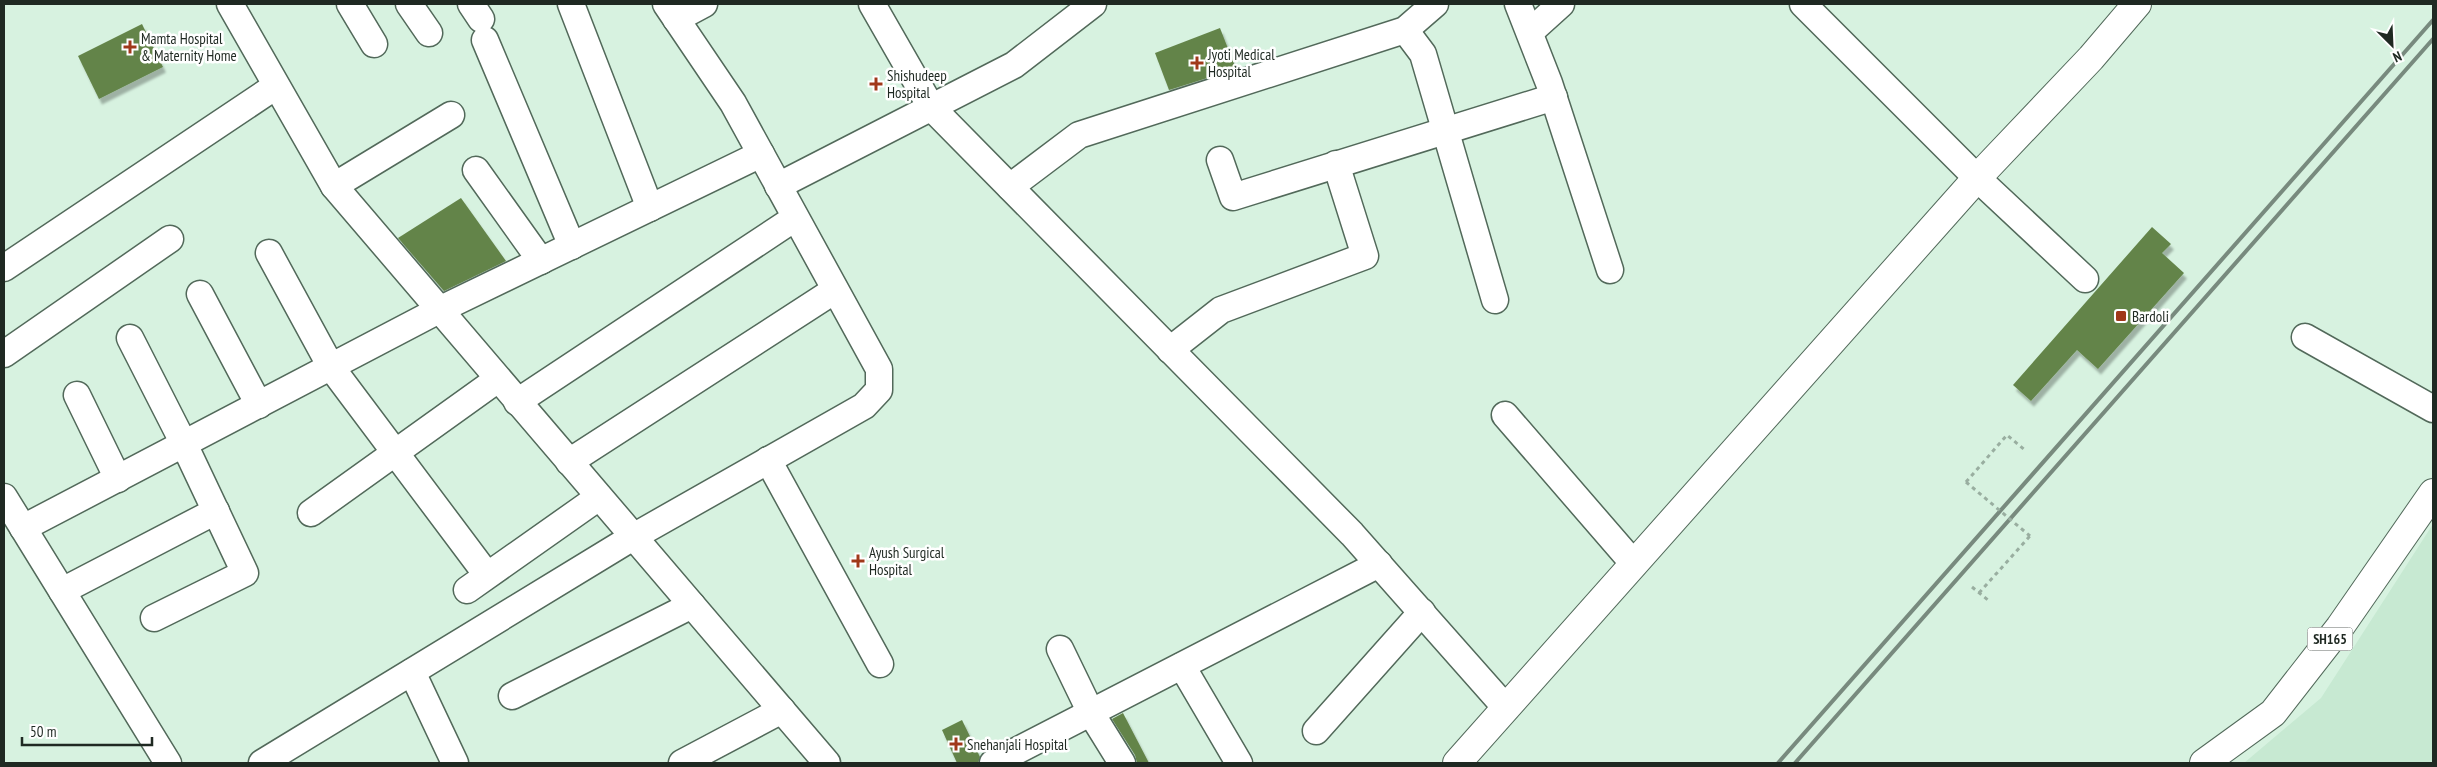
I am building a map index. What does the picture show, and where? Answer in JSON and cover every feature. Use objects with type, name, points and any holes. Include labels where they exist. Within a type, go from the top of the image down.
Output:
[{"type":"main road","points":[[1457,763],[1977,178],[2091,58],[2137,4]]},
{"type":"main road","name":"SH165","points":[[2204,763],[2273,712],[2340,627],[2433,493]]},
{"type":"street","points":[[230,4],[334,186],[827,763]]},
{"type":"street","points":[[350,4],[374,44]]},
{"type":"street","points":[[409,4],[429,33]]},
{"type":"street","points":[[571,4],[650,208]]},
{"type":"street","points":[[262,763],[296,754],[412,672],[633,537],[864,406],[880,390],[879,370],[733,103],[671,12],[704,4]]},
{"type":"street","points":[[872,4],[931,107],[1352,534],[1506,708]]},
{"type":"street","points":[[778,186],[1014,64],[1093,4]]},
{"type":"street","points":[[1010,187],[1079,135],[1405,30],[1435,4]]},
{"type":"street","points":[[1518,4],[1554,97],[1610,270]]},
{"type":"street","points":[[1530,32],[1561,4]]},
{"type":"street","points":[[1803,4],[1977,178],[2085,279]]},
{"type":"street","points":[[479,21],[572,246]]},
{"type":"street","points":[[1405,30],[1423,54],[1495,300]]},
{"type":"street","points":[[4,268],[276,86]]},
{"type":"street","points":[[1220,160],[1233,197],[1554,97]]},
{"type":"street","points":[[334,186],[450,115]]},
{"type":"street","points":[[23,528],[439,310],[761,154]]},
{"type":"street","points":[[1170,350],[1221,310],[1365,256],[1336,164]]},
{"type":"street","points":[[476,170],[540,261]]},
{"type":"street","points":[[517,402],[796,218]]},
{"type":"street","points":[[4,354],[170,238]]},
{"type":"street","points":[[269,253],[331,367],[394,453],[477,583],[599,497]]},
{"type":"street","points":[[569,462],[835,290]]},
{"type":"street","points":[[200,294],[259,405]]},
{"type":"street","points":[[2305,337],[2433,409]]},
{"type":"street","points":[[130,338],[184,444],[245,573],[154,618]]},
{"type":"street","points":[[311,513],[498,379]]},
{"type":"street","points":[[77,395],[118,479]]},
{"type":"street","points":[[1505,416],[1634,564]]},
{"type":"street","points":[[768,460],[880,664]]},
{"type":"street","points":[[4,496],[168,763]]},
{"type":"street","points":[[62,591],[216,511]]},
{"type":"street","points":[[993,763],[1379,564]]},
{"type":"street","points":[[512,696],[692,606]]},
{"type":"street","points":[[1316,731],[1422,612]]},
{"type":"street","points":[[1060,649],[1091,713],[1122,763]]},
{"type":"street","points":[[1182,666],[1239,763]]},
{"type":"street","points":[[412,672],[455,763]]},
{"type":"street","points":[[682,763],[782,710]]},
{"type":"path","points":[[1979,593],[2030,536],[1966,482],[2007,435],[2026,451]]},
{"type":"path","points":[[1972,587],[1988,600]]},
{"type":"shaded area","points":[[2433,524],[2433,763],[2244,763],[2321,698]]},
{"type":"building","points":[[142,24],[163,67],[99,99],[78,56]]},
{"type":"building","points":[[1220,28],[1236,69],[1169,90],[1155,53]]},
{"type":"building","points":[[461,198],[506,261],[444,291],[398,238]]},
{"type":"building","points":[[2152,227],[2171,244],[2162,253],[2184,273],[2098,369],[2077,350],[2031,401],[2013,385]]},
{"type":"building","points":[[1123,713],[1149,763],[1137,763],[1135,755],[1112,719]]},
{"type":"building","points":[[962,720],[980,757],[978,763],[957,763],[942,730]]},
{"type":"railway","points":[[1778,763],[2433,20]]},
{"type":"railway","points":[[1795,763],[2433,39]]},
{"type":"place","name":"Mamta Hospital & Maternity Home","points":[[130,47]]},
{"type":"place","name":"Jyoti Medical Hospital","points":[[1197,63]]},
{"type":"place","name":"Shishudeep Hospital","points":[[876,84]]},
{"type":"place","name":"Bardoli","points":[[2121,316]]},
{"type":"place","name":"Ayush Surgical Hospital","points":[[858,561]]},
{"type":"place","name":"Snehanjali Hospital","points":[[956,744]]}]
